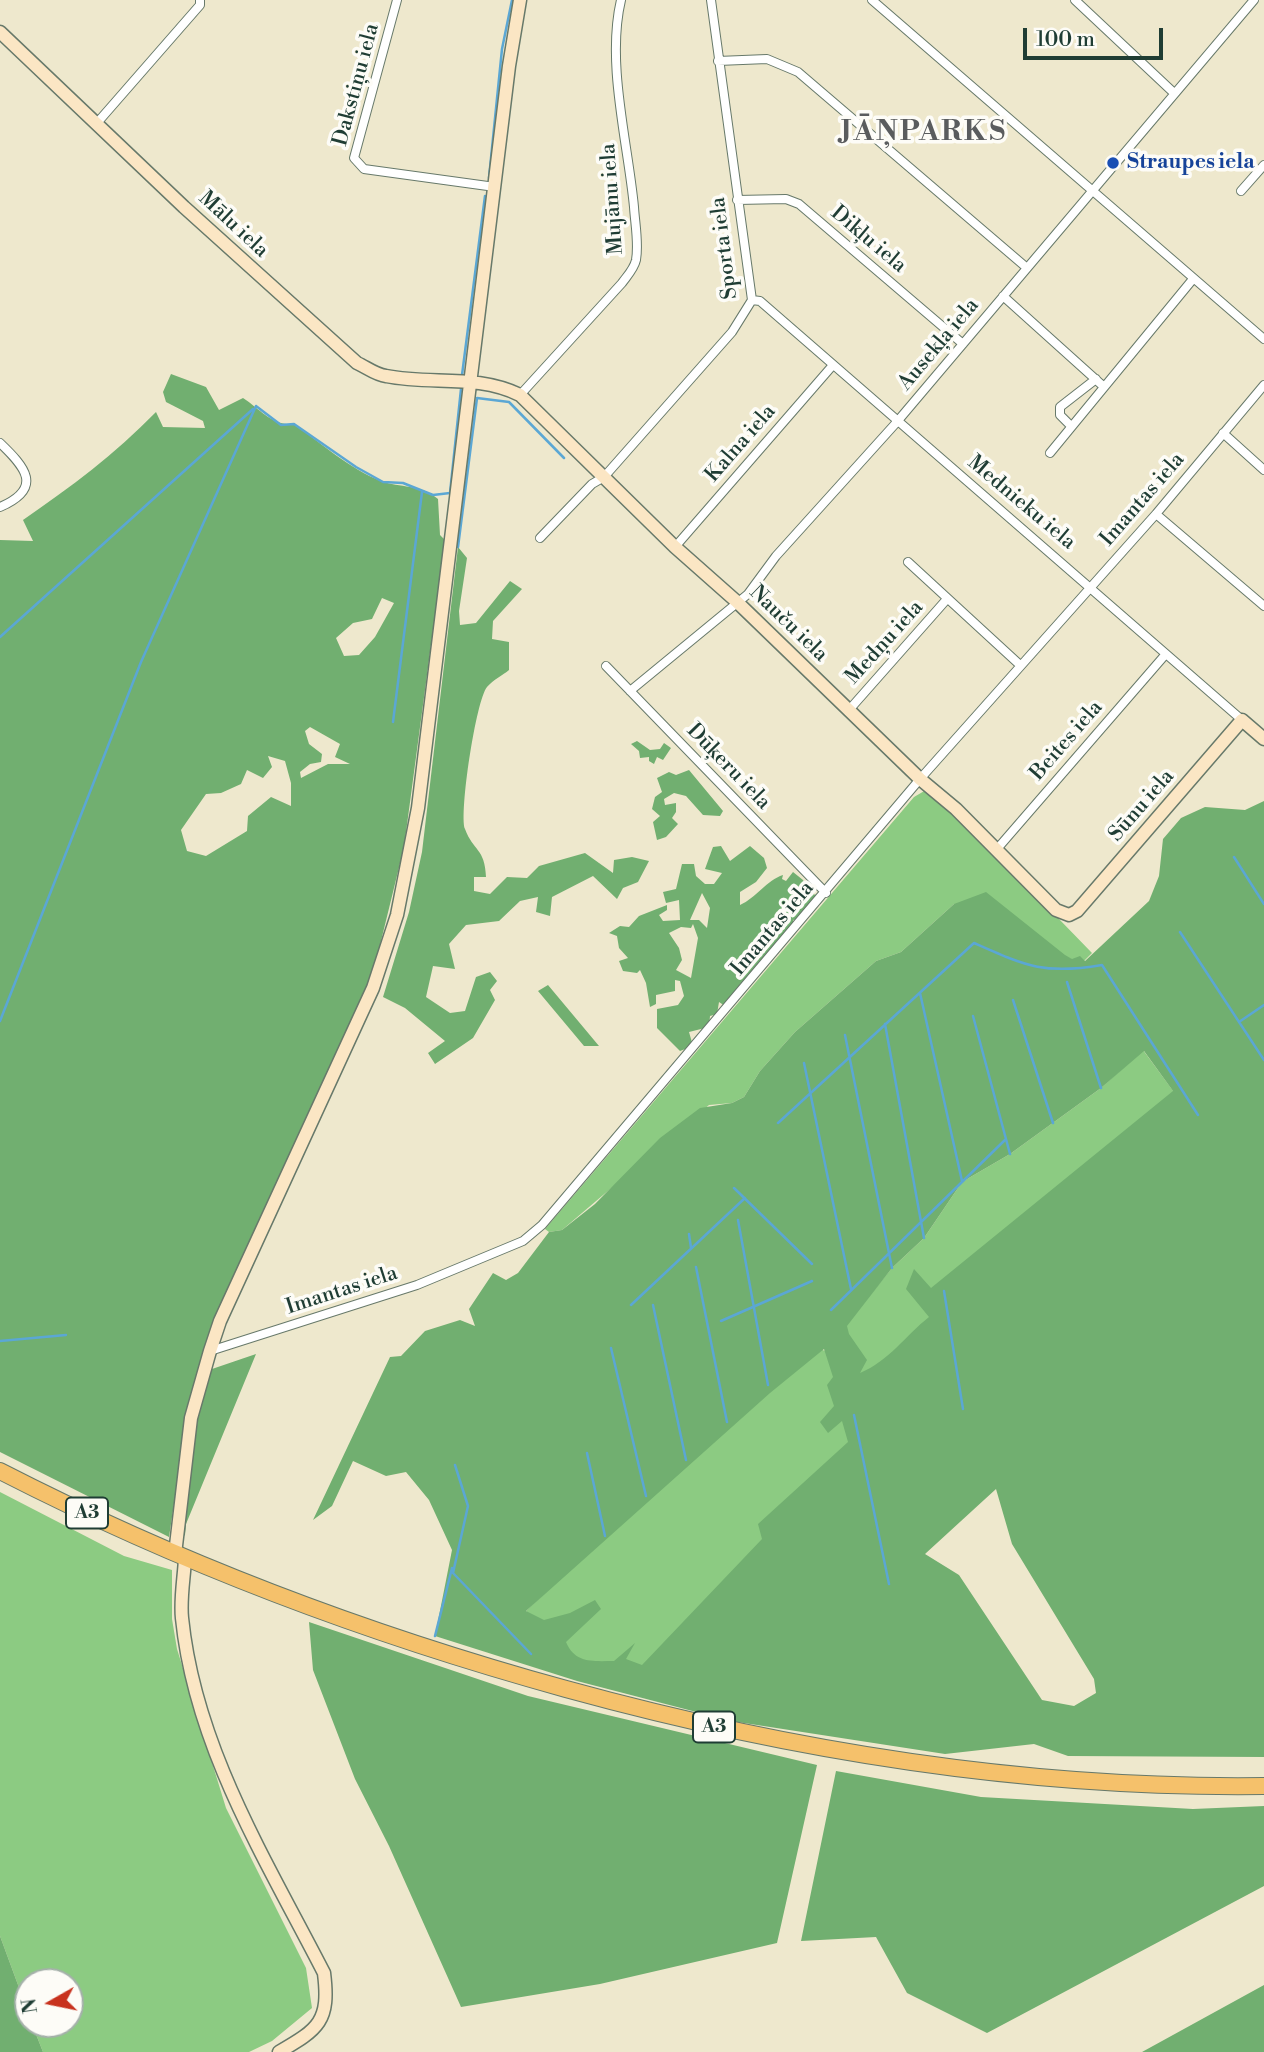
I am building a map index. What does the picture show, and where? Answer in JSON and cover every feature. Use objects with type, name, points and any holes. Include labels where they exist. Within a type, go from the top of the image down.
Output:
[{"type":"highway","name":"A3","points":[[0,1471],[180,1557],[270,1594],[390,1637],[501,1671],[745,1735],[878,1760],[1013,1776],[1129,1785],[1264,1786]]},
{"type":"street","points":[[97,123],[192,13],[200,0]]},
{"type":"street","name":"Dakstiņu iela","points":[[397,0],[354,158],[364,169],[495,187]]},
{"type":"street","points":[[279,2052],[312,2034],[322,2020],[327,1999],[324,1973],[233,1796],[211,1741],[192,1674],[182,1616],[180,1557],[191,1418],[220,1321],[365,1008],[397,915],[418,808],[520,0]]},
{"type":"street","name":"Mujānu iela","points":[[520,395],[622,283],[635,264],[638,249],[617,64],[617,17],[621,0]]},
{"type":"street","name":"Sporta iela","points":[[540,538],[592,484],[604,477],[732,332],[752,300],[711,0]]},
{"type":"street","points":[[872,0],[1095,190],[1264,339]]},
{"type":"street","points":[[1075,0],[1174,93]]},
{"type":"street","name":"Ausekļa iela","points":[[629,691],[736,601],[748,594],[776,556],[896,422],[1254,0]]},
{"type":"street","name":"Mālu iela","points":[[3,41],[97,123],[184,207],[357,363],[383,376],[453,383],[471,380]]},
{"type":"street","points":[[718,61],[767,59],[798,72],[1027,268]]},
{"type":"street","points":[[1241,191],[1264,165]]},
{"type":"street","name":"Dikļu iela","points":[[737,200],[786,199],[799,204],[962,344]]},
{"type":"street","points":[[1050,453],[1193,279]]},
{"type":"street","points":[[1003,296],[1103,386]]},
{"type":"street","name":"Mednieku iela","points":[[752,300],[760,302],[1264,739]]},
{"type":"street","name":"Kalna iela","points":[[675,547],[833,365]]},
{"type":"street","points":[[1071,426],[1060,415],[1060,407],[1096,379]]},
{"type":"street","name":"Nauču iela","points":[[471,380],[498,384],[520,395],[675,547],[736,601],[920,779],[933,787],[1056,910],[1069,915]]},
{"type":"street","name":"Imantas iela","points":[[211,1351],[417,1285],[523,1241],[542,1225],[827,892],[920,779],[1156,514],[1264,386]]},
{"type":"street","points":[[1223,433],[1264,470]]},
{"type":"street","points":[[0,443],[24,466],[27,482],[25,489],[0,507]]},
{"type":"street","points":[[1156,514],[1264,607]]},
{"type":"street","points":[[908,562],[1020,665]]},
{"type":"street","name":"Medņu iela","points":[[849,710],[947,599]]},
{"type":"street","name":"Beites iela","points":[[997,849],[1165,655]]},
{"type":"street","name":"Dūķeru iela","points":[[606,666],[827,892]]},
{"type":"street","name":"Sūnu iela","points":[[1069,915],[1077,911],[1242,720]]},
{"type":"green space","points":[[171,374],[206,387],[219,410],[243,398],[273,420],[294,424],[369,476],[431,494],[438,499],[440,535],[445,540],[404,847],[369,990],[190,1398],[169,1537],[0,1452],[0,540],[33,541],[23,520],[92,469],[156,412],[163,427],[205,428],[203,421],[166,402],[163,392]],"holes":[[[382,598],[394,603],[375,637],[359,655],[344,656],[336,638],[353,623],[372,619]],[[310,727],[340,744],[335,757],[350,764],[328,764],[301,778],[300,772],[310,764],[321,762],[322,754],[309,744],[305,731]],[[268,756],[285,761],[291,783],[291,806],[271,797],[248,816],[247,831],[206,856],[187,851],[181,830],[206,794],[221,793],[241,784],[247,770],[263,778],[272,767]]]},
{"type":"green space","points":[[458,547],[467,558],[459,611],[460,625],[476,623],[510,581],[522,589],[493,621],[492,639],[509,642],[509,670],[487,687],[478,712],[470,757],[464,802],[465,829],[481,855],[486,877],[474,877],[474,891],[490,894],[507,877],[527,878],[539,866],[585,853],[613,873],[614,860],[632,857],[649,861],[638,882],[623,888],[617,899],[593,876],[552,897],[550,916],[536,912],[538,897],[520,901],[499,921],[466,925],[449,944],[455,969],[433,966],[426,997],[450,1013],[465,1011],[476,977],[490,972],[497,981],[490,990],[495,1000],[473,1038],[435,1064],[428,1053],[445,1041],[405,1008],[383,997],[409,912],[422,852]]},
{"type":"green space","points":[[637,741],[650,750],[660,749],[664,743],[671,748],[663,760],[657,757],[654,764],[649,761],[649,757],[640,758],[639,751],[631,744]]},
{"type":"green space","points":[[689,770],[723,811],[720,816],[703,815],[686,796],[674,793],[664,799],[665,805],[676,803],[676,812],[672,818],[678,824],[666,837],[657,840],[653,822],[660,816],[652,809],[655,797],[662,792],[657,778],[669,772],[676,775]]},
{"type":"green space","points":[[926,790],[994,852],[1092,953],[1084,961],[1071,959],[954,904],[901,952],[876,961],[795,1032],[760,1071],[744,1097],[732,1103],[709,1105],[562,1230],[549,1232],[545,1229],[914,797]]},
{"type":"green space","points":[[1264,801],[1264,1757],[1068,1756],[1034,1744],[945,1754],[731,1721],[577,1681],[435,1636],[452,1550],[429,1500],[406,1472],[386,1476],[353,1461],[332,1506],[313,1520],[390,1357],[401,1356],[425,1331],[460,1320],[475,1326],[469,1309],[493,1273],[506,1280],[518,1273],[549,1232],[562,1230],[595,1204],[660,1138],[700,1108],[732,1103],[744,1097],[760,1071],[795,1032],[876,961],[901,952],[954,904],[986,892],[1065,955],[1072,959],[1080,956],[1085,961],[1149,901],[1159,876],[1163,839],[1181,818],[1205,807],[1245,810]],"holes":[[[1144,1051],[1173,1091],[931,1288],[914,1269],[906,1289],[929,1317],[880,1362],[860,1373],[867,1360],[849,1334],[847,1326],[892,1268],[924,1238],[962,1182],[1010,1154],[1101,1088]],[[824,1349],[833,1377],[827,1385],[834,1406],[820,1422],[828,1433],[842,1421],[848,1442],[758,1524],[762,1539],[642,1665],[626,1659],[635,1643],[614,1661],[586,1660],[570,1649],[566,1642],[601,1609],[595,1600],[570,1613],[544,1620],[526,1611],[770,1393]],[[996,1489],[1012,1544],[1094,1679],[1096,1693],[1074,1706],[1042,1700],[959,1575],[925,1554]]]},
{"type":"green space","points":[[721,846],[730,861],[750,846],[764,858],[767,868],[756,882],[740,892],[740,905],[777,877],[783,875],[782,879],[786,881],[793,872],[803,880],[809,894],[820,895],[802,918],[793,920],[794,929],[783,934],[782,942],[747,981],[740,984],[739,990],[725,1006],[719,1002],[717,1014],[710,1016],[709,1027],[689,1032],[693,1046],[680,1051],[657,1028],[657,1009],[678,1005],[684,996],[680,981],[675,980],[675,991],[656,995],[656,1004],[650,1007],[646,983],[640,970],[637,973],[623,971],[619,961],[628,958],[619,948],[617,936],[609,933],[620,926],[629,927],[639,916],[667,905],[667,910],[659,915],[663,921],[680,920],[679,900],[666,903],[663,892],[676,889],[682,864],[694,864],[696,876],[705,884],[714,884],[722,873],[705,869],[713,847]],"holes":[[[702,893],[710,908],[707,928],[699,920],[690,920]],[[693,924],[698,938],[691,978],[676,970],[682,960],[679,948],[669,933],[681,927],[691,928]]]},
{"type":"green space","points":[[548,985],[599,1046],[584,1046],[538,991]]},
{"type":"green space","points":[[1143,1050],[1193,1118],[888,1587],[601,1683],[526,1611],[646,1496],[819,1343],[824,1351],[892,1268],[924,1238],[962,1182],[1010,1154],[1101,1088]]},
{"type":"green space","points":[[256,1354],[186,1524],[185,1535],[181,1538],[200,1404],[212,1369]]},
{"type":"green space","points":[[0,1492],[124,1556],[172,1570],[172,1619],[177,1649],[226,1808],[306,1968],[312,2008],[272,2041],[249,2052],[43,2052],[38,2038],[84,2038],[84,1968],[14,1968],[14,1974],[0,1936]]},
{"type":"green space","points":[[309,1622],[528,1696],[817,1765],[777,1943],[600,1984],[461,2007],[389,1846],[355,1779],[313,1670]]},
{"type":"green space","points":[[836,1771],[981,1797],[1193,1809],[1264,1806],[1264,1886],[987,2033],[907,1993],[876,1937],[801,1941]]},
{"type":"green space","points":[[0,1936],[14,1974],[14,2038],[38,2038],[43,2052],[0,2052]]},
{"type":"green space","points":[[1264,1985],[1264,2052],[1142,2052]]},
{"type":"waterway","points":[[489,178],[502,49],[512,0]]},
{"type":"waterway","points":[[462,375],[485,196]]},
{"type":"waterway","points":[[256,406],[281,425],[294,424],[356,467],[383,482],[403,483],[433,495],[450,493],[461,389]]},
{"type":"waterway","points":[[458,547],[477,398],[509,402],[564,458]]},
{"type":"waterway","points":[[0,1021],[141,662],[256,406]]},
{"type":"waterway","points":[[0,637],[253,409]]},
{"type":"waterway","points":[[393,722],[422,492]]},
{"type":"waterway","points":[[1234,857],[1264,904]]},
{"type":"waterway","points":[[1180,932],[1264,1060]]},
{"type":"waterway","points":[[778,1123],[974,943],[1008,958],[1036,966],[1065,969],[1102,965],[1198,1115]]},
{"type":"waterway","points":[[1067,982],[1101,1088]]},
{"type":"waterway","points":[[920,993],[962,1181]]},
{"type":"waterway","points":[[1013,1000],[1053,1123]]},
{"type":"waterway","points":[[1239,1022],[1264,1005]]},
{"type":"waterway","points":[[973,1016],[1010,1154]]},
{"type":"waterway","points":[[885,1024],[924,1238]]},
{"type":"waterway","points":[[845,1035],[892,1268]]},
{"type":"waterway","points":[[804,1063],[851,1289]]},
{"type":"waterway","points":[[831,1310],[1006,1139]]},
{"type":"waterway","points":[[734,1188],[812,1264]]},
{"type":"waterway","points":[[631,1305],[745,1198]]},
{"type":"waterway","points":[[738,1220],[768,1385]]},
{"type":"waterway","points":[[689,1234],[691,1248]]},
{"type":"waterway","points":[[696,1267],[727,1422]]},
{"type":"waterway","points":[[721,1321],[812,1281]]},
{"type":"waterway","points":[[944,1291],[963,1409]]},
{"type":"waterway","points":[[653,1305],[686,1460]]},
{"type":"waterway","points":[[0,1341],[66,1335]]},
{"type":"waterway","points":[[611,1348],[646,1496]]},
{"type":"waterway","points":[[854,1415],[889,1584]]},
{"type":"waterway","points":[[587,1453],[605,1536]]},
{"type":"waterway","points":[[455,1465],[468,1506],[453,1573],[531,1654]]},
{"type":"waterway","points":[[435,1636],[452,1568]]},
{"type":"place","name":"Straupes iela","points":[[1113,163]]},
{"type":"district","name":"JĀŅPARKS","points":[[924,133]]}]
